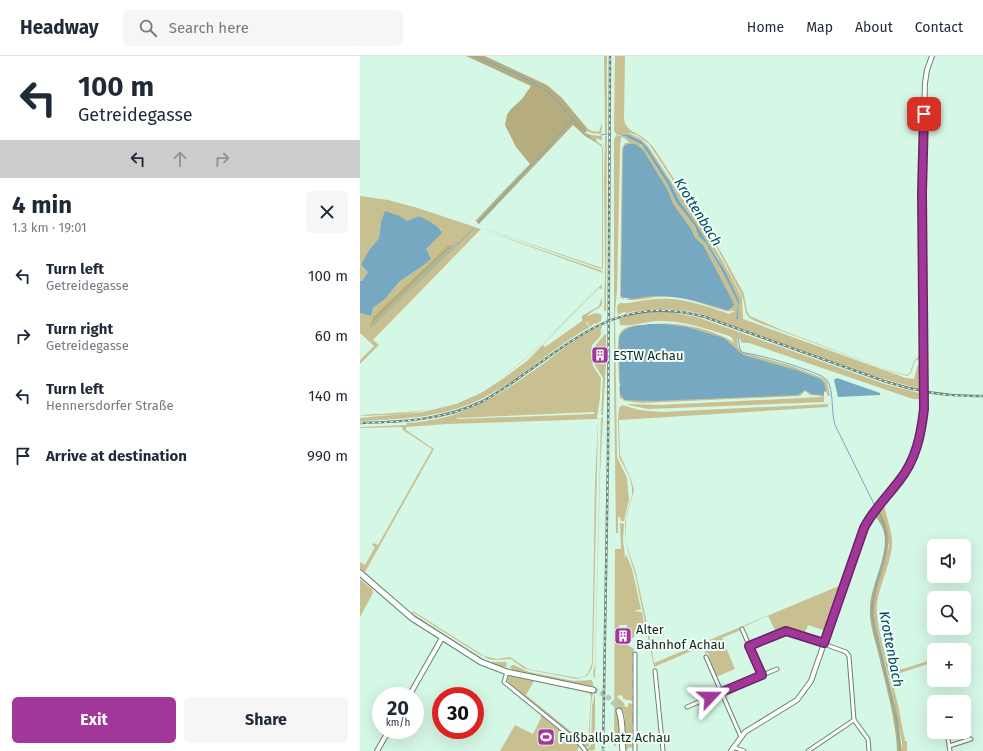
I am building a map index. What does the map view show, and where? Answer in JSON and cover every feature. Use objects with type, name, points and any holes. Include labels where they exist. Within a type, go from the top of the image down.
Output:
[{"type":"main road","points":[[360,573],[407,614],[478,660],[507,672],[593,690]]},
{"type":"main road","points":[[619,710],[622,721],[622,744],[624,751]]},
{"type":"main road","points":[[620,751],[622,744]]},
{"type":"street","points":[[744,751],[732,749],[741,737],[756,724],[797,700],[811,681],[864,528],[874,511],[904,474],[916,452],[922,432],[924,409],[922,193],[925,83],[927,70],[932,56]]},
{"type":"street","points":[[742,628],[762,675]]},
{"type":"street","points":[[749,646],[786,631],[846,652],[849,656],[854,720],[868,739],[869,751]]},
{"type":"street","points":[[414,687],[442,638]]},
{"type":"street","points":[[635,654],[635,751]]},
{"type":"street","points":[[706,657],[741,737]]},
{"type":"street","points":[[687,707],[777,669]]},
{"type":"street","points":[[655,671],[663,751]]},
{"type":"street","points":[[507,672],[504,682],[545,714],[585,750]]},
{"type":"street","points":[[808,751],[854,720]]},
{"type":"street","points":[[377,751],[384,739]]},
{"type":"street","points":[[948,739],[950,751]]},
{"type":"street","points":[[949,746],[971,740]]},
{"type":"shaded area","points":[[466,56],[485,56],[547,85],[562,98],[587,128],[585,133],[591,135],[591,138],[596,141],[595,142],[585,136],[573,125],[479,224],[476,221],[530,164],[516,147],[505,125],[507,115],[511,109],[522,99],[531,86]]},
{"type":"shaded area","points":[[604,56],[607,56],[607,134],[605,134]]},
{"type":"shaded area","points":[[615,56],[625,56],[625,124],[654,148],[721,252],[744,294],[747,311],[750,316],[784,331],[882,368],[906,375],[910,373],[914,361],[920,353],[918,237],[923,76],[925,70],[926,72],[920,223],[922,356],[915,361],[911,373],[907,376],[887,370],[760,323],[749,317],[747,315],[741,294],[717,248],[649,144],[637,135],[626,132],[640,138],[648,146],[715,248],[742,298],[743,319],[906,378],[914,379],[918,364],[920,364],[922,366],[923,390],[877,377],[697,313],[662,309],[624,312],[618,315],[618,309],[617,315],[617,306],[620,303],[657,299],[676,299],[703,305],[729,314],[735,311],[726,311],[688,299],[675,297],[626,300],[631,298],[630,296],[623,299],[620,297],[622,148],[625,143],[629,143],[626,139],[621,137],[617,291],[615,313],[617,457],[627,478],[629,500],[624,521],[621,521],[620,517],[618,517],[618,533],[616,533],[614,380],[614,140],[616,135],[631,138],[645,149],[667,183],[676,202],[695,226],[699,237],[706,243],[723,273],[738,303],[736,319],[738,319],[739,300],[717,257],[680,202],[671,184],[647,147],[641,141],[629,135],[616,134],[614,131]]},
{"type":"shaded area","points":[[602,123],[601,134],[591,133],[586,130],[587,128],[592,131],[599,132]]},
{"type":"shaded area","points":[[591,135],[602,136],[602,141],[597,138],[596,141],[602,145],[603,149],[603,269],[478,226],[602,268],[602,147],[591,138]]},
{"type":"shaded area","points":[[605,135],[607,136],[606,311],[604,311],[604,178]]},
{"type":"shaded area","points":[[530,163],[503,193],[475,221]]},
{"type":"shaded area","points":[[360,196],[388,200],[418,208],[481,229],[373,340],[379,345],[360,364],[360,360],[374,346],[360,333],[360,313],[371,316],[373,308],[385,299],[399,282],[418,269],[426,249],[441,230],[419,216],[407,221],[399,216],[381,222],[379,238],[369,250],[362,266],[368,272],[362,281],[360,281]]},
{"type":"shaded area","points":[[483,230],[600,270],[603,273]]},
{"type":"shaded area","points":[[454,245],[370,326],[373,317],[448,246]]},
{"type":"shaded area","points":[[602,284],[602,289],[599,288],[543,345],[545,347],[582,321],[582,316],[599,306],[602,297],[602,305],[587,316],[595,313],[600,314],[602,315],[601,321],[596,324],[594,323],[591,327],[587,324],[587,321],[586,324],[590,327],[563,344],[512,381],[485,397],[470,404],[440,413],[408,418],[360,421],[360,418],[423,412],[456,404],[481,393],[527,361]]},
{"type":"shaded area","points":[[650,312],[670,312],[697,317],[885,384],[923,394],[921,399],[913,399],[749,343],[742,343],[740,339],[737,338],[738,347],[742,352],[792,366],[825,379],[830,396],[828,396],[826,391],[824,392],[824,402],[648,409],[629,405],[627,404],[660,405],[821,397],[810,395],[805,391],[800,396],[642,403],[625,401],[620,398],[619,387],[622,386],[619,382],[618,349],[620,333],[627,327],[652,324],[684,325],[714,333],[727,338],[734,343],[732,338],[729,336],[684,323],[656,321],[633,325],[620,325],[619,319]]},
{"type":"shaded area","points":[[564,321],[545,341],[525,359],[509,371],[528,356]]},
{"type":"shaded area","points":[[602,326],[600,334],[603,329],[600,337],[592,345],[591,353],[593,366],[601,378],[597,417],[598,419],[592,668],[587,676],[577,679],[523,668],[511,659],[494,660],[489,659],[477,653],[414,613],[413,614],[483,659],[490,662],[506,662],[507,665],[504,668],[484,662],[411,615],[360,569],[360,562],[365,565],[375,547],[372,545],[373,543],[378,545],[432,449],[403,430],[402,427],[360,427],[407,425],[406,423],[427,421],[464,411],[498,394],[573,342]],"holes":[[[594,412],[594,414],[457,419],[457,418]],[[598,419],[595,482],[592,663],[588,673],[585,676],[578,678],[528,669],[510,657],[497,659],[484,656],[413,611],[412,613],[409,612],[365,572],[434,449],[406,430],[406,427],[448,424]]]},
{"type":"shaded area","points":[[605,334],[606,353],[604,353],[603,348],[597,348],[597,355],[593,355],[595,346]]},
{"type":"shaded area","points":[[593,356],[597,356],[597,362],[600,362],[600,364],[604,364],[604,362],[606,362],[603,415],[601,415],[603,378],[595,365]]},
{"type":"shaded area","points":[[828,404],[828,407],[619,420],[620,455],[631,479],[634,490],[626,519],[626,543],[636,573],[654,663],[839,586],[857,537],[871,510],[872,512],[865,522],[858,539],[826,631],[808,625],[804,635],[784,629],[776,632],[768,616],[722,638],[735,669],[716,677],[708,653],[706,654],[703,646],[654,667],[636,578],[626,544],[625,521],[632,495],[632,488],[630,478],[619,457],[618,419],[619,408],[622,405],[639,410],[661,412]]},
{"type":"shaded area","points":[[431,409],[404,414],[360,416],[368,414],[411,412]]},
{"type":"shaded area","points":[[603,417],[600,475],[595,678],[594,678],[593,672],[595,665],[601,418]]},
{"type":"shaded area","points":[[884,503],[892,540],[889,560],[877,603],[877,620],[890,673],[927,661],[927,664],[891,676],[905,741],[907,741],[907,751],[902,751],[902,742],[890,682],[874,612],[874,602],[889,546],[878,509]]},
{"type":"shaded area","points":[[878,509],[885,521],[888,532],[888,543],[887,555],[875,601],[874,614],[898,718],[902,751],[897,751],[892,714],[870,618],[871,598],[882,560],[885,542],[883,528],[874,514]]},
{"type":"shaded area","points":[[620,523],[624,524],[623,540],[625,557],[626,554],[632,569],[641,609],[634,611],[642,612],[644,623],[635,636],[628,641],[627,625],[619,625],[618,645],[626,644],[634,649],[632,656],[633,701],[623,699],[623,696],[619,695],[617,697],[624,703],[625,707],[628,707],[628,703],[633,704],[633,747],[628,748],[628,750],[625,748],[625,719],[623,711],[621,710],[617,712],[619,740],[614,747],[615,549],[621,549]]},
{"type":"shaded area","points":[[360,579],[372,589],[373,593],[360,617]]},
{"type":"shaded area","points":[[512,665],[529,672],[574,681],[592,680],[594,688],[592,686],[515,672],[510,668]]},
{"type":"shaded area","points":[[511,675],[593,693],[589,746],[585,748],[581,742],[512,686],[507,680]],"holes":[[[534,681],[589,693],[591,696],[588,743],[579,738],[526,695]]]},
{"type":"shaded area","points":[[595,693],[595,750],[585,751],[591,745],[592,706]]},
{"type":"shaded area","points":[[543,715],[578,745],[579,747],[577,751],[500,751],[515,725],[533,734],[541,718],[540,717]]},
{"type":"water","points":[[616,134],[629,135],[641,141],[647,147],[671,184],[680,202],[696,224],[725,271],[739,300],[738,319],[736,319],[738,303],[723,273],[706,243],[699,237],[695,226],[676,202],[667,183],[647,152],[642,145],[627,137]]},
{"type":"water","points":[[628,144],[635,144],[643,150],[667,189],[673,204],[691,229],[695,238],[703,245],[733,302],[734,305],[730,309],[726,310],[682,298],[654,296],[629,299],[621,296],[623,153],[624,146]]},
{"type":"water","points":[[385,211],[400,216],[407,221],[419,216],[435,225],[442,233],[426,249],[431,259],[399,282],[385,299],[373,308],[371,316],[360,313],[360,281],[362,281],[368,272],[362,266],[362,263],[369,250],[379,238],[381,222]]},
{"type":"water","points":[[650,324],[687,327],[724,338],[743,355],[796,370],[820,379],[824,383],[826,391],[824,392],[824,395],[812,394],[805,390],[798,395],[653,401],[625,400],[620,394],[619,338],[628,328]]},
{"type":"water","points":[[837,378],[880,393],[880,395],[838,397],[834,380]]},
{"type":"waterway","name":"Krottenbach","points":[[475,56],[524,78],[542,88],[555,98],[582,129],[587,132]]},
{"type":"waterway","points":[[478,223],[573,119]]},
{"type":"waterway","name":"Krottenbach","points":[[601,135],[607,134]]},
{"type":"waterway","points":[[371,327],[473,229]]},
{"type":"waterway","name":"Krottenbach","points":[[738,338],[742,352],[796,366],[827,380],[831,389],[835,425],[875,506]]},
{"type":"waterway","name":"Krottenbach","points":[[878,511],[886,535],[886,546],[875,589],[872,605],[872,617],[897,722],[900,751]]},
{"type":"tunnel","points":[[593,690],[608,698],[619,711]]},
{"type":"railway","points":[[603,751],[608,456],[610,56]]},
{"type":"railway","points":[[360,423],[422,419],[452,413],[467,408],[494,395],[571,341],[591,330],[611,320],[632,314],[654,311],[678,312],[705,317],[884,381],[909,388],[945,395],[983,396]]},
{"type":"place","name":"ESTW Achau","points":[[600,355]]},
{"type":"place","name":"Alter Bahnhof Achau","points":[[623,636]]},
{"type":"place","name":"Fußballplatz Achau","points":[[546,737]]},
{"type":"route","points":[[710,697],[762,675],[749,646],[786,631],[824,643],[855,552],[868,519],[901,479],[916,452],[922,432],[924,409],[922,316],[922,193],[924,114]]}]
